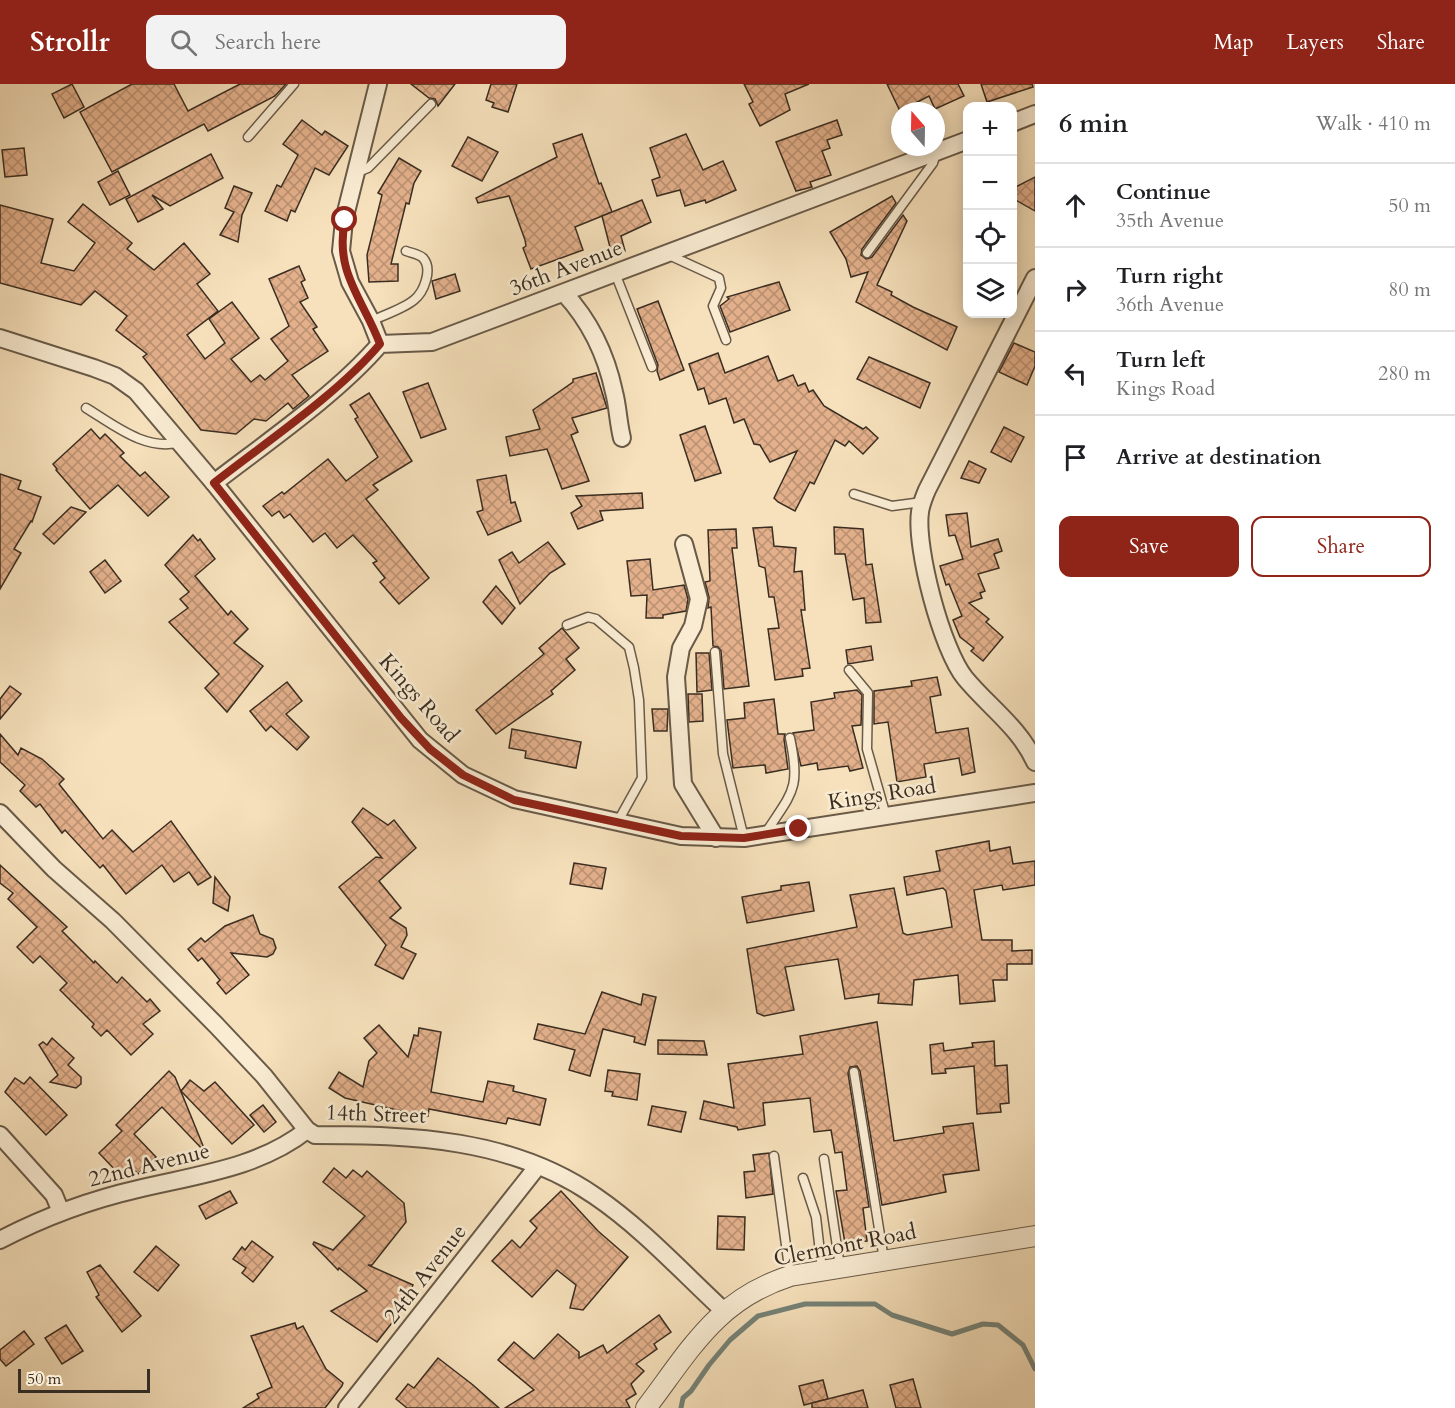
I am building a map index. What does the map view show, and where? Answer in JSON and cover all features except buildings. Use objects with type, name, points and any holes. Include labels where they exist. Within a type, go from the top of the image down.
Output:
[{"type":"street","points":[[214,483],[302,414],[380,344],[371,321],[350,282],[341,251],[342,235],[378,84]]},
{"type":"street","points":[[1017,121],[1035,114]]},
{"type":"street","name":"36th Avenue","points":[[945,148],[963,142]]},
{"type":"street","name":"36th Avenue","points":[[380,344],[432,342],[924,156]]},
{"type":"street","points":[[1035,278],[923,502],[920,524],[926,569],[954,662],[965,679],[1017,733],[1035,762]]},
{"type":"street","points":[[564,293],[585,317],[597,340],[614,392],[621,438]]},
{"type":"street","name":"Kings Road","points":[[0,338],[115,376],[136,391],[181,442],[401,718],[430,749],[463,775],[514,800],[681,836],[744,838],[1035,793]]},
{"type":"street","points":[[684,544],[699,599],[693,626],[681,648],[676,677],[682,776],[690,798],[716,838]]},
{"type":"street","name":"14th Street","points":[[0,813],[54,869],[113,921],[216,1025],[264,1076],[307,1130],[315,1135],[430,1138],[506,1155],[567,1179],[618,1214],[686,1272],[723,1310]]},
{"type":"street","name":"22nd Avenue","points":[[0,1240],[61,1212],[136,1189],[240,1165],[307,1130]]},
{"type":"street","points":[[0,1135],[54,1195],[61,1212]]},
{"type":"street","name":"24th Avenue","points":[[347,1408],[537,1167]]},
{"type":"street","name":"Clermont Road","points":[[646,1408],[723,1310],[752,1290],[790,1276],[1035,1236]]},
{"type":"lane","points":[[248,137],[294,84]]},
{"type":"lane","points":[[358,172],[368,168],[431,104]]},
{"type":"lane","points":[[867,253],[933,163],[935,156]]},
{"type":"lane","points":[[371,321],[413,301],[424,284],[428,271],[422,256],[406,251]]},
{"type":"lane","points":[[665,253],[719,278],[722,288],[712,306],[726,340]]},
{"type":"lane","points":[[615,273],[652,367]]},
{"type":"lane","points":[[86,408],[152,444],[168,446],[181,442]]},
{"type":"lane","points":[[854,494],[892,506],[923,502]]},
{"type":"lane","points":[[567,625],[588,617],[596,619],[629,647],[639,700],[642,778],[617,824]]},
{"type":"lane","points":[[715,652],[723,754],[744,838]]},
{"type":"lane","points":[[849,670],[868,693],[867,748],[886,816]]},
{"type":"lane","points":[[764,835],[793,790],[796,774],[790,738]]},
{"type":"lane","points":[[854,1072],[884,1260]]},
{"type":"lane","points":[[774,1156],[790,1276]]},
{"type":"lane","points":[[824,1159],[831,1269]]},
{"type":"lane","points":[[803,1178],[831,1269]]},
{"type":"waterway","points":[[681,1408],[683,1398],[691,1391],[709,1365],[730,1340],[758,1316],[805,1304],[875,1304],[892,1315],[952,1334],[983,1324],[998,1325],[1023,1345],[1035,1369]]},
{"type":"route","points":[[345,220],[341,251],[343,265],[380,344],[302,414],[214,483],[401,718],[420,740],[444,762],[463,775],[514,800],[681,836],[744,838],[799,829]]}]
